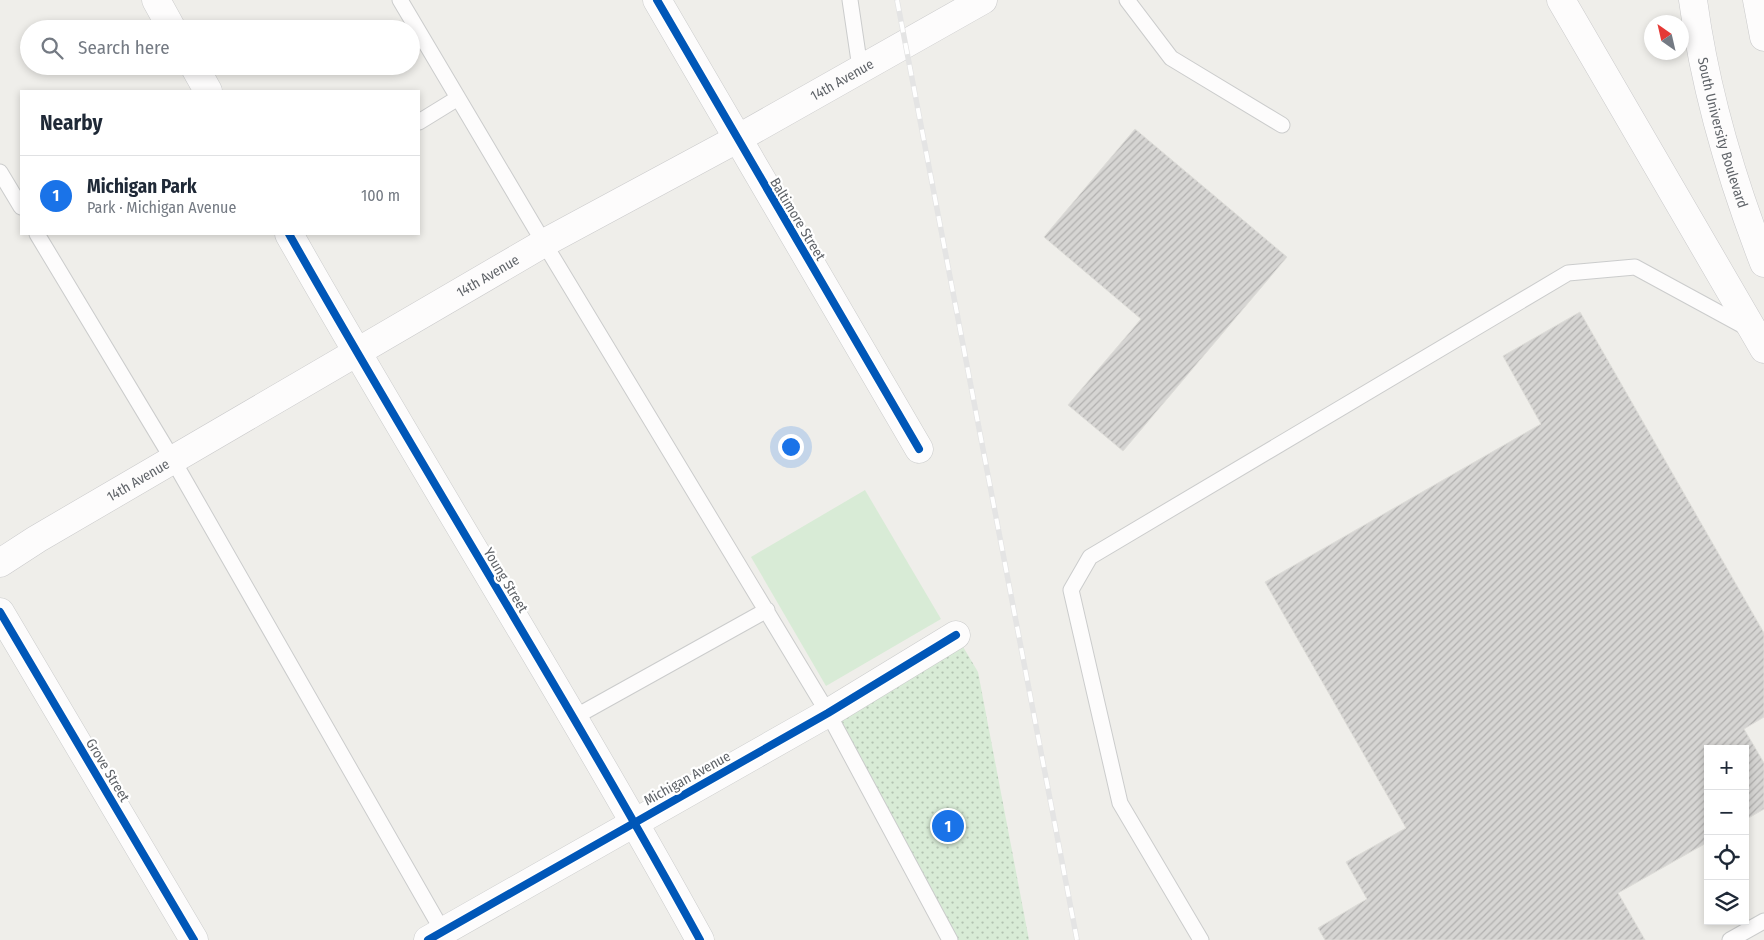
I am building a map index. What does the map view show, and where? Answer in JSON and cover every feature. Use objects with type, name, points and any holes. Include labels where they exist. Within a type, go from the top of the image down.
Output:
[{"type":"street","points":[[156,0],[167,20]]},
{"type":"street","name":"Baltimore Street","points":[[658,0],[737,139],[920,449]]},
{"type":"street","name":"14th Avenue","points":[[0,563],[36,539],[544,243],[737,139],[983,0]]},
{"type":"street","points":[[1562,0],[1759,340]]},
{"type":"street","name":"South University Boulevard","points":[[1693,0],[1709,91],[1729,163],[1764,263]]},
{"type":"street","points":[[1757,0],[1764,37]]},
{"type":"street","points":[[199,75],[207,90]]},
{"type":"street","name":"Young Street","points":[[290,235],[356,351],[635,822],[700,940]]},
{"type":"street","name":"Grove Street","points":[[0,612],[194,940]]},
{"type":"street","name":"Michigan Avenue","points":[[439,937],[635,822],[828,713],[956,635]]},
{"type":"lane","points":[[400,0],[412,20]]},
{"type":"lane","points":[[850,0],[860,68]]},
{"type":"lane","points":[[1127,0],[1171,58],[1282,125]]},
{"type":"lane","points":[[420,34],[828,713],[950,940]]},
{"type":"lane","points":[[420,121],[458,98]]},
{"type":"lane","points":[[0,172],[20,205]]},
{"type":"lane","points":[[38,235],[173,460],[439,937]]},
{"type":"lane","points":[[1201,940],[1120,803],[1071,590],[1090,557],[1568,273],[1635,267],[1759,340]]},
{"type":"lane","points":[[573,718],[766,610]]},
{"type":"lane","points":[[1730,940],[1764,921]]},
{"type":"green space","points":[[865,490],[941,619],[826,686],[751,557]]},
{"type":"green space","points":[[956,635],[978,672],[1029,940],[950,940],[828,713]]},
{"type":"building","points":[[1135,129],[1287,257],[1123,451],[1068,405],[1141,319],[1044,237]]},
{"type":"building","points":[[1580,312],[1764,633],[1764,717],[1744,729],[1764,763],[1764,809],[1749,818],[1749,745],[1704,745],[1704,844],[1618,893],[1645,940],[1325,940],[1318,928],[1367,899],[1346,862],[1406,828],[1265,582],[1541,424],[1503,356]]},
{"type":"railway","points":[[897,0],[1077,940]]},
{"type":"cycle path","points":[[657,0],[919,449]]},
{"type":"cycle path","points":[[290,235],[391,411],[548,674],[700,940]]},
{"type":"cycle path","points":[[0,612],[194,940]]},
{"type":"cycle path","points":[[428,940],[828,713],[956,635]]},
{"type":"place","name":"Michigan Park","points":[[948,826]]}]
